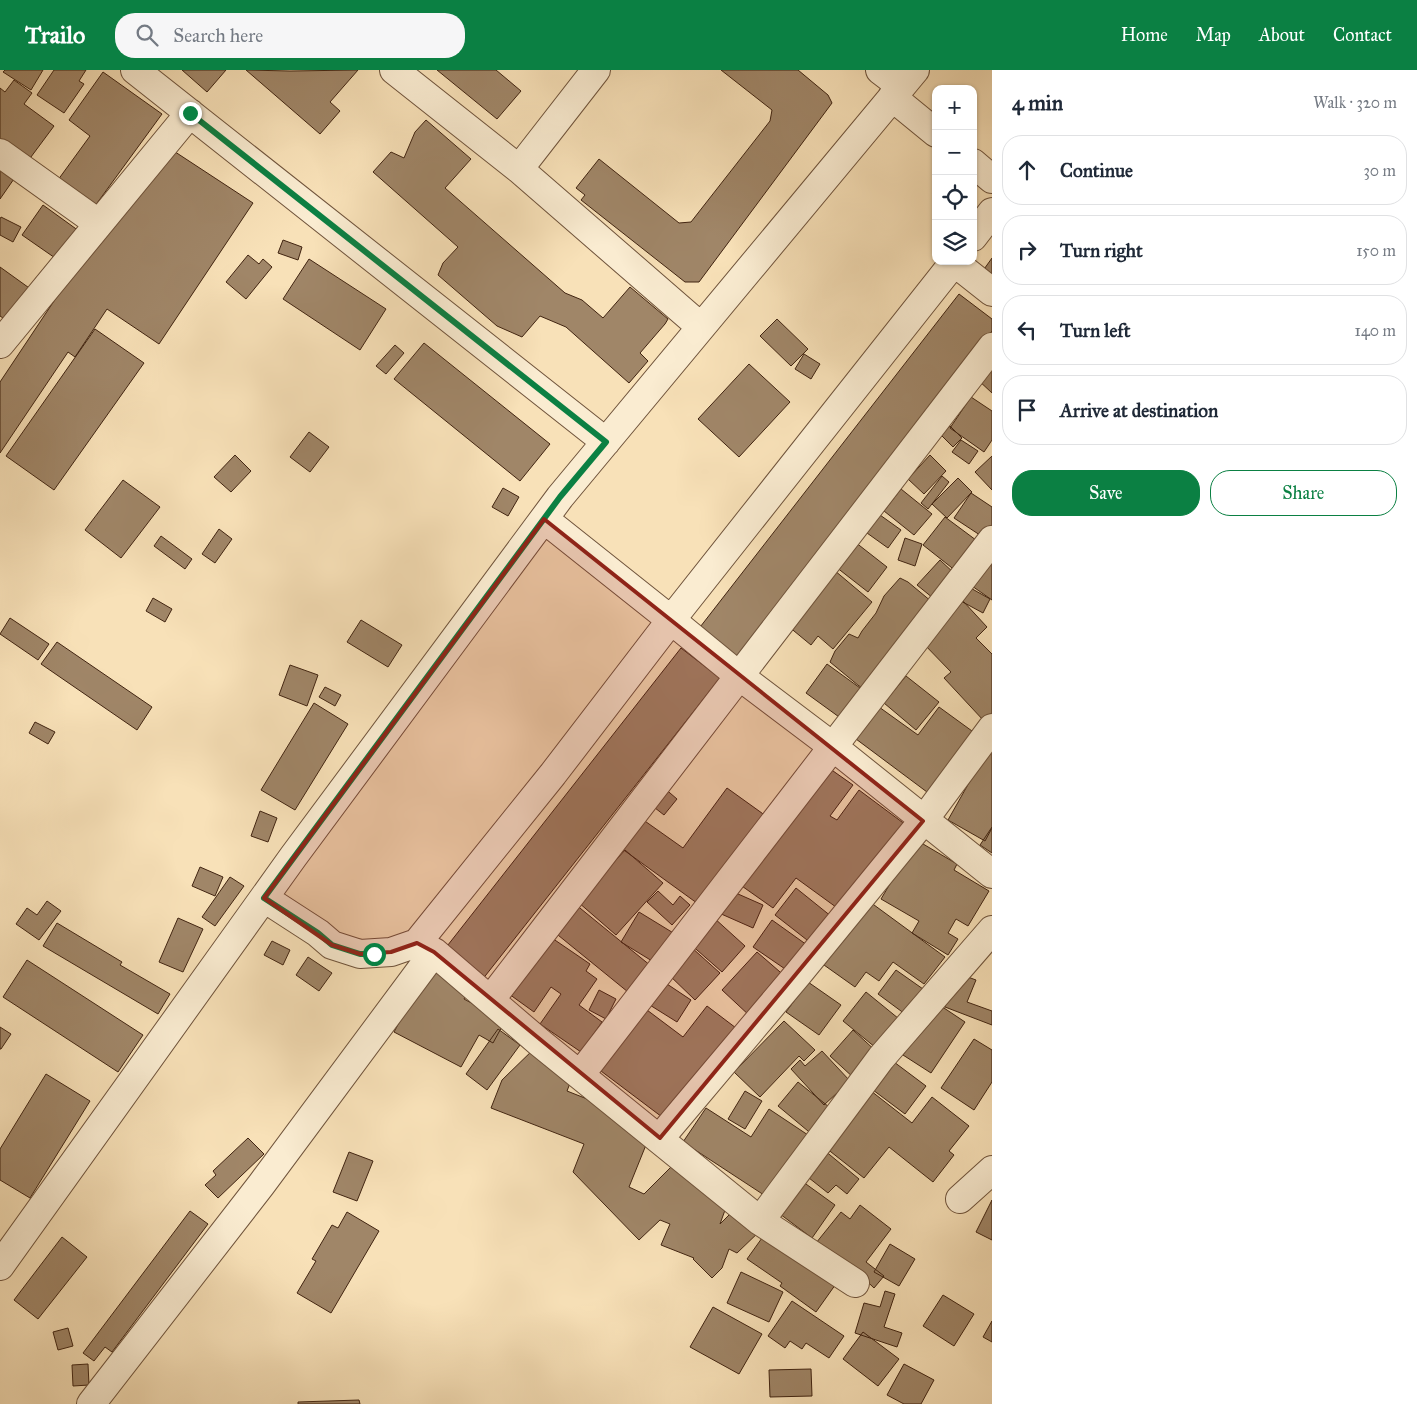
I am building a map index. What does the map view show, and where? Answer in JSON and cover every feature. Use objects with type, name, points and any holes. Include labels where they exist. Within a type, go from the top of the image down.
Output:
[{"type":"street","points":[[135,70],[606,442]]},
{"type":"street","points":[[394,70],[519,169],[701,327]]},
{"type":"street","points":[[519,169],[596,70]]},
{"type":"street","points":[[0,1266],[264,898],[560,497],[701,327],[897,81],[934,130]]},
{"type":"street","points":[[5,327],[98,223],[190,113]]},
{"type":"street","points":[[0,153],[98,223]]},
{"type":"street","points":[[977,167],[992,179]]},
{"type":"street","points":[[977,232],[992,212]]},
{"type":"street","points":[[91,1404],[261,1185],[425,948],[554,774],[671,620],[952,265]]},
{"type":"street","points":[[958,265],[992,292]]},
{"type":"street","points":[[491,1000],[992,347]]},
{"type":"street","points":[[544,520],[671,620],[738,676],[832,746],[992,874]]},
{"type":"street","points":[[580,1075],[992,540]]},
{"type":"street","points":[[660,1138],[924,821],[992,728]]},
{"type":"street","points":[[264,898],[318,933],[332,945],[360,954],[425,948],[760,1221],[855,1283]]},
{"type":"street","points":[[760,1221],[880,1058],[992,930]]},
{"type":"street","points":[[960,1199],[992,1170]]},
{"type":"highlighted area","points":[[544,519],[923,821],[660,1138],[434,952],[417,943],[391,952],[360,954],[332,945],[264,898]]},
{"type":"building","points":[[5,70],[43,70],[31,90],[3,72]]},
{"type":"building","points":[[54,70],[86,70],[79,81],[84,84],[64,113],[37,95]]},
{"type":"building","points":[[182,70],[226,70],[207,92]]},
{"type":"building","points":[[246,70],[358,70],[330,102],[340,111],[320,134]]},
{"type":"building","points":[[437,70],[496,70],[521,91],[497,119]]},
{"type":"building","points":[[721,70],[798,70],[828,95],[832,103],[699,282],[685,282],[581,200],[585,195],[576,188],[599,159],[679,223],[691,222],[770,121],[772,110]]},
{"type":"building","points":[[103,72],[162,114],[92,210],[55,184],[90,136],[69,120]]},
{"type":"building","points":[[14,80],[32,93],[24,104],[54,126],[25,165],[0,146],[0,88],[5,92]]},
{"type":"building","points":[[426,120],[471,159],[445,188],[565,293],[582,300],[603,318],[630,287],[668,319],[640,353],[648,361],[629,383],[566,327],[540,316],[522,337],[497,326],[438,275],[443,263],[458,247],[373,172],[391,152],[404,158],[415,132]]},
{"type":"building","points":[[160,142],[253,203],[159,344],[107,309],[75,357],[68,352],[0,453],[0,382]]},
{"type":"building","points":[[0,165],[16,176],[0,199]]},
{"type":"building","points":[[43,205],[79,231],[58,260],[22,235]]},
{"type":"building","points":[[1,217],[21,227],[13,242],[0,235]]},
{"type":"building","points":[[283,240],[302,247],[298,260],[278,253]]},
{"type":"building","points":[[248,255],[259,264],[263,259],[272,267],[246,299],[226,282]]},
{"type":"building","points":[[992,258],[992,280],[982,272]]},
{"type":"building","points":[[309,259],[386,309],[360,350],[283,299]]},
{"type":"building","points":[[0,267],[32,290],[9,322],[0,316]]},
{"type":"building","points":[[959,294],[992,319],[992,331],[735,660],[697,631]]},
{"type":"building","points":[[777,319],[808,349],[791,366],[760,336]]},
{"type":"building","points":[[95,329],[144,363],[54,490],[6,456]]},
{"type":"building","points":[[424,343],[550,444],[520,481],[394,379]]},
{"type":"building","points":[[395,345],[404,353],[386,374],[376,366]]},
{"type":"building","points":[[804,354],[820,364],[811,379],[795,369]]},
{"type":"building","points":[[992,362],[992,393],[977,379]]},
{"type":"building","points":[[749,364],[790,402],[739,457],[698,419]]},
{"type":"building","points":[[971,397],[992,411],[992,440],[984,452],[950,428]]},
{"type":"building","points":[[950,426],[962,438],[953,447],[941,435]]},
{"type":"building","points":[[309,432],[329,447],[310,472],[290,457]]},
{"type":"building","points":[[961,440],[978,451],[969,464],[952,452]]},
{"type":"building","points":[[235,455],[251,471],[231,492],[214,477]]},
{"type":"building","points":[[930,455],[946,471],[924,494],[908,479]]},
{"type":"building","points":[[992,456],[992,490],[975,472]]},
{"type":"building","points":[[942,476],[949,482],[928,509],[921,503]]},
{"type":"building","points":[[958,478],[972,492],[947,518],[932,504]]},
{"type":"building","points":[[123,480],[160,507],[121,558],[85,530]]},
{"type":"building","points":[[503,488],[519,497],[508,516],[492,507]]},
{"type":"building","points":[[901,489],[932,514],[914,535],[884,511]]},
{"type":"building","points":[[971,493],[992,507],[992,529],[986,539],[954,518]]},
{"type":"building","points":[[880,515],[901,530],[888,548],[867,533]]},
{"type":"building","points":[[945,517],[984,546],[961,575],[923,545]]},
{"type":"building","points":[[219,529],[232,539],[215,563],[202,554]]},
{"type":"building","points":[[161,536],[192,559],[185,569],[154,546]]},
{"type":"building","points":[[905,538],[922,544],[915,566],[898,560]]},
{"type":"building","points":[[855,542],[887,567],[868,592],[836,567]]},
{"type":"building","points":[[992,558],[992,600],[972,586]]},
{"type":"building","points":[[940,560],[955,574],[933,598],[917,585]]},
{"type":"building","points":[[834,570],[872,602],[833,649],[818,636],[811,645],[788,626]]},
{"type":"building","points":[[900,578],[908,582],[938,607],[869,690],[859,686],[830,662],[835,651],[849,634],[858,638],[876,613],[884,596]]},
{"type":"building","points":[[967,586],[990,599],[983,613],[959,600]]},
{"type":"building","points":[[153,598],[172,609],[165,622],[146,611]]},
{"type":"building","points":[[963,601],[987,627],[976,638],[992,654],[992,713],[984,721],[944,678],[951,672],[921,641]]},
{"type":"building","points":[[10,618],[49,644],[38,660],[0,634]]},
{"type":"building","points":[[361,620],[402,645],[388,667],[347,642]]},
{"type":"building","points":[[57,642],[152,707],[137,730],[41,664]]},
{"type":"building","points":[[681,648],[720,678],[482,980],[444,950]]},
{"type":"building","points":[[827,664],[867,693],[846,722],[806,693]]},
{"type":"building","points":[[290,665],[318,675],[307,706],[279,695]]},
{"type":"building","points":[[906,676],[939,702],[916,730],[884,703]]},
{"type":"building","points":[[325,687],[341,695],[335,706],[319,697]]},
{"type":"building","points":[[314,703],[348,724],[295,810],[261,790]]},
{"type":"building","points":[[879,707],[918,735],[939,707],[983,739],[931,795],[856,739]]},
{"type":"building","points":[[35,722],[55,732],[48,744],[29,733]]},
{"type":"building","points":[[992,742],[992,828],[985,841],[948,820]]},
{"type":"building","points":[[826,766],[853,785],[830,816],[837,820],[859,790],[910,828],[840,910],[796,878],[773,908],[739,884]]},
{"type":"building","points":[[663,787],[677,799],[664,815],[650,804]]},
{"type":"building","points":[[727,788],[766,816],[701,906],[621,848],[642,819],[683,848]]},
{"type":"building","points":[[260,811],[277,818],[268,842],[251,836]]},
{"type":"building","points":[[992,827],[992,853],[980,845]]},
{"type":"building","points":[[918,841],[957,864],[954,870],[989,891],[968,926],[956,919],[948,933],[958,939],[948,955],[912,933],[919,921],[881,899]]},
{"type":"building","points":[[625,850],[663,883],[616,935],[578,902]]},
{"type":"building","points":[[200,867],[223,877],[215,896],[192,886]]},
{"type":"building","points":[[230,877],[244,886],[215,926],[202,917]]},
{"type":"building","points":[[796,888],[837,921],[816,947],[775,915]]},
{"type":"building","points":[[729,890],[763,905],[753,928],[719,913]]},
{"type":"building","points":[[658,891],[673,905],[680,896],[690,905],[672,925],[647,902]]},
{"type":"building","points":[[47,901],[61,911],[39,940],[16,924],[27,908],[37,915]]},
{"type":"building","points":[[870,902],[945,957],[924,984],[893,962],[879,981],[866,972],[855,987],[824,965]]},
{"type":"building","points":[[575,904],[651,966],[628,992],[553,931]]},
{"type":"building","points":[[639,912],[675,934],[657,964],[621,942]]},
{"type":"building","points":[[713,917],[745,946],[722,972],[689,943]]},
{"type":"building","points":[[178,918],[203,929],[183,972],[159,962]]},
{"type":"building","points":[[772,920],[807,945],[788,971],[753,947]]},
{"type":"building","points":[[57,923],[122,962],[120,965],[170,994],[158,1014],[43,946]]},
{"type":"building","points":[[549,936],[590,964],[586,971],[597,979],[579,1005],[602,1022],[581,1052],[540,1024],[561,994],[551,987],[534,1012],[509,994]]},
{"type":"building","points":[[272,941],[290,950],[283,965],[264,955]]},
{"type":"building","points":[[691,947],[720,973],[695,1000],[667,973]]},
{"type":"building","points":[[757,952],[787,978],[751,1017],[722,990]]},
{"type":"building","points":[[308,957],[332,973],[319,991],[296,975]]},
{"type":"building","points":[[27,960],[143,1035],[118,1072],[3,997]]},
{"type":"building","points":[[428,968],[469,990],[464,999],[505,1021],[493,1043],[479,1035],[461,1067],[394,1032]]},
{"type":"building","points":[[896,970],[923,989],[905,1014],[878,994]]},
{"type":"building","points":[[957,973],[976,980],[967,1002],[992,1011],[992,1025],[945,1007]]},
{"type":"building","points":[[661,980],[691,1000],[677,1022],[645,1002]]},
{"type":"building","points":[[808,982],[841,1005],[819,1035],[786,1012]]},
{"type":"building","points":[[599,990],[616,999],[606,1019],[589,1010]]},
{"type":"building","points":[[866,992],[904,1023],[881,1052],[843,1021]]},
{"type":"building","points":[[639,1004],[683,1037],[707,1006],[740,1031],[670,1123],[593,1065]]},
{"type":"building","points":[[938,1004],[965,1022],[931,1073],[903,1055]]},
{"type":"building","points":[[784,1021],[815,1050],[804,1061],[799,1056],[760,1097],[734,1072]]},
{"type":"building","points":[[0,1027],[11,1034],[1,1049],[0,1049]]},
{"type":"building","points":[[498,1029],[520,1045],[487,1090],[466,1074]]},
{"type":"building","points":[[853,1030],[878,1053],[855,1079],[830,1056]]},
{"type":"building","points":[[974,1039],[992,1050],[992,1082],[974,1110],[941,1088]]},
{"type":"building","points":[[538,1045],[572,1078],[567,1091],[620,1112],[648,1140],[629,1187],[644,1194],[678,1160],[729,1199],[720,1224],[739,1205],[762,1229],[737,1253],[729,1249],[722,1268],[712,1278],[694,1258],[661,1245],[670,1224],[660,1220],[639,1240],[573,1172],[584,1144],[491,1108],[502,1080]]},
{"type":"building","points":[[822,1051],[850,1081],[824,1105],[791,1069],[800,1060],[805,1066]]},
{"type":"building","points":[[894,1062],[926,1086],[905,1114],[873,1090]]},
{"type":"building","points":[[46,1074],[90,1101],[30,1198],[0,1180],[0,1149]]},
{"type":"building","points":[[798,1082],[834,1111],[814,1136],[778,1106]]},
{"type":"building","points":[[745,1091],[762,1101],[745,1129],[728,1119]]},
{"type":"building","points":[[871,1091],[912,1123],[932,1097],[969,1126],[949,1151],[954,1155],[933,1182],[889,1147],[864,1178],[826,1148]]},
{"type":"building","points":[[706,1108],[751,1137],[769,1109],[808,1135],[767,1197],[683,1142]]},
{"type":"building","points":[[248,1138],[264,1154],[218,1198],[205,1185],[216,1175],[213,1171]]},
{"type":"building","points":[[824,1150],[859,1179],[847,1194],[836,1185],[828,1193],[804,1174]]},
{"type":"building","points":[[349,1152],[373,1161],[357,1201],[333,1192]]},
{"type":"building","points":[[799,1179],[835,1205],[812,1238],[776,1211]]},
{"type":"building","points":[[992,1200],[992,1240],[976,1232]]},
{"type":"building","points":[[860,1205],[891,1229],[866,1262],[884,1276],[874,1288],[852,1267],[816,1243],[841,1212],[850,1219]]},
{"type":"building","points":[[190,1211],[208,1224],[112,1352],[105,1347],[94,1361],[83,1353]]},
{"type":"building","points":[[347,1212],[379,1231],[331,1313],[297,1293],[316,1261],[312,1259],[332,1225],[338,1228]]},
{"type":"building","points":[[767,1231],[838,1281],[816,1312],[780,1286],[782,1283],[747,1259]]},
{"type":"building","points":[[62,1237],[87,1257],[38,1319],[14,1300]]},
{"type":"building","points":[[890,1244],[915,1259],[899,1286],[874,1272]]},
{"type":"building","points":[[741,1272],[783,1292],[769,1322],[727,1303]]},
{"type":"building","points":[[885,1291],[895,1294],[884,1327],[902,1333],[897,1347],[855,1333],[864,1303],[880,1307]]},
{"type":"building","points":[[943,1295],[974,1314],[954,1346],[923,1326]]},
{"type":"building","points":[[792,1301],[844,1336],[829,1358],[806,1343],[802,1349],[790,1341],[785,1348],[768,1336]]},
{"type":"building","points":[[713,1307],[762,1334],[739,1374],[690,1347]]},
{"type":"building","points":[[992,1321],[992,1342],[983,1337]]},
{"type":"building","points":[[68,1328],[73,1346],[58,1350],[53,1332]]},
{"type":"building","points":[[863,1332],[899,1359],[878,1386],[843,1359]]},
{"type":"building","points":[[88,1364],[89,1385],[73,1386],[72,1365]]},
{"type":"building","points":[[904,1364],[934,1380],[921,1404],[904,1404],[887,1395]]},
{"type":"building","points":[[811,1369],[812,1396],[770,1397],[769,1370]]},
{"type":"building","points":[[359,1400],[360,1404],[298,1404],[298,1402]]},
{"type":"route","points":[[190,113],[606,442],[560,497],[264,898],[318,933],[332,945],[360,954],[374,954]]}]
